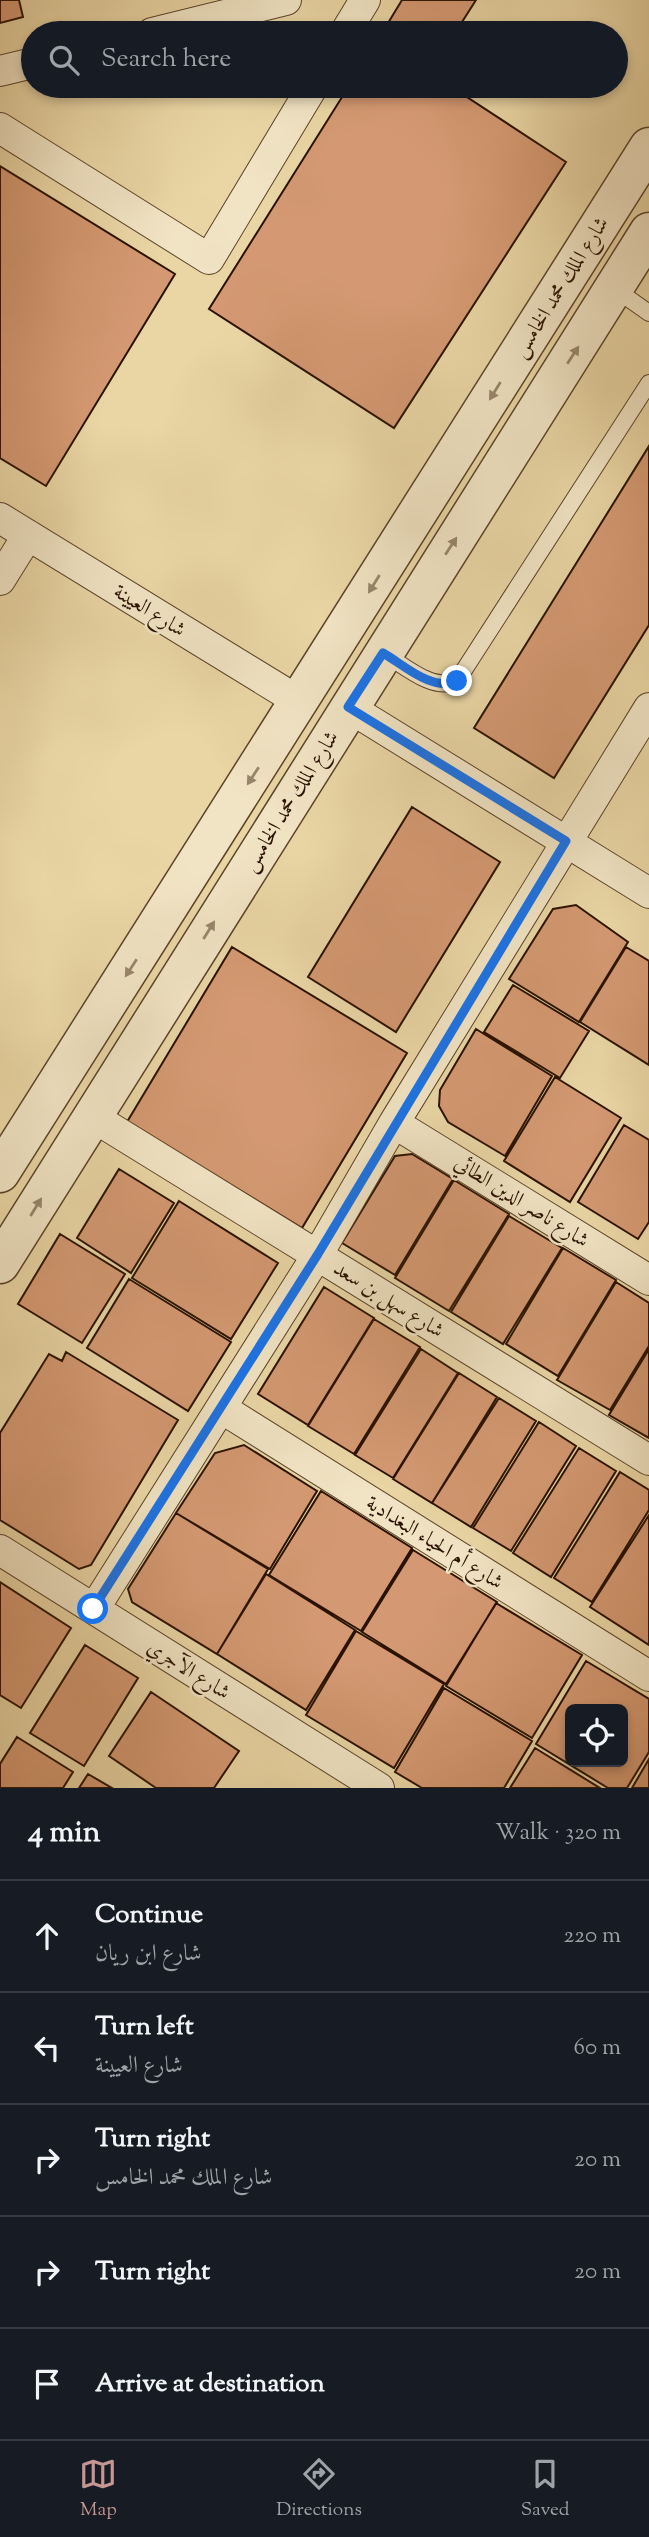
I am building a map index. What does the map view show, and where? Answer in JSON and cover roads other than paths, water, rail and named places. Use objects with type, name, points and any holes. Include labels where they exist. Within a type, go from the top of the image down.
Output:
[{"type":"street","points":[[201,21],[286,0]]},
{"type":"street","points":[[352,21],[365,0]]},
{"type":"street","points":[[0,71],[21,65]]},
{"type":"street","points":[[0,128],[209,259],[306,98]]},
{"type":"street","name":"شارع الملك محمد الخامس","points":[[0,1173],[649,147]]},
{"type":"street","name":"شارع الملك محمد الخامس","points":[[0,1264],[348,707],[649,233]]},
{"type":"street","name":"شارع العيينة","points":[[0,518],[300,702]]},
{"type":"street","points":[[0,580],[28,535]]},
{"type":"street","points":[[348,707],[649,893]]},
{"type":"street","points":[[93,1609],[318,1254],[394,1123],[649,708]]},
{"type":"street","name":"شارع سهل بن سعد","points":[[93,1117],[649,1460]]},
{"type":"street","name":"شارع ناصر الدين الطائي","points":[[394,1123],[649,1280]]},
{"type":"street","name":"شارع أم الحياء البغدادية","points":[[221,1408],[649,1676]]},
{"type":"street","name":"شارع الآجري","points":[[0,1550],[379,1788]]},
{"type":"lane","points":[[615,289],[649,313]]},
{"type":"lane","points":[[383,653],[435,684],[447,685],[457,681],[649,383]]}]
